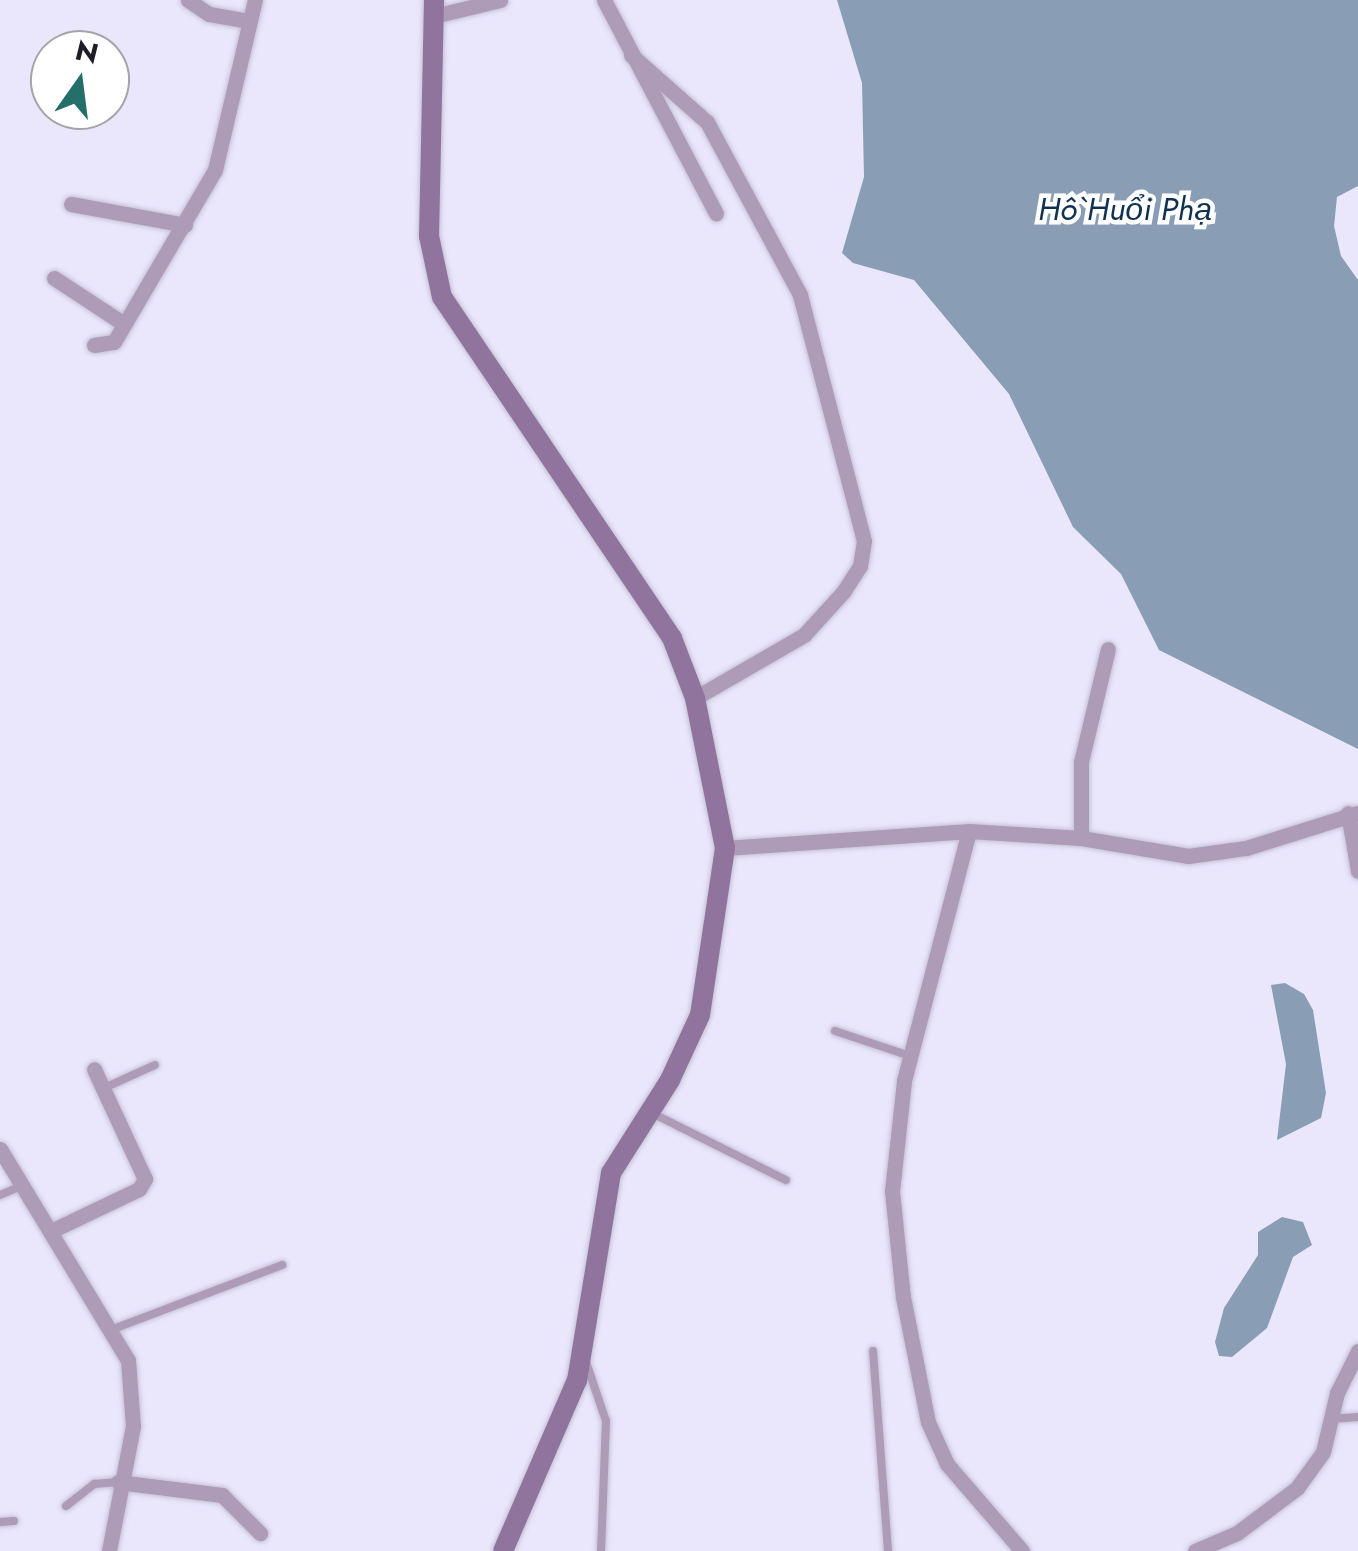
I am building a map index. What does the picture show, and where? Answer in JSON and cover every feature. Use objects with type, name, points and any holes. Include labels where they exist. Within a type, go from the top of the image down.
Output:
[{"type":"street","points":[[188,0],[249,22]]},
{"type":"street","points":[[94,346],[114,342],[215,170],[254,0]]},
{"type":"street","points":[[500,0],[434,8],[429,236],[442,297],[653,607],[695,698],[726,848],[700,1015],[670,1080],[647,1109],[611,1173],[583,1354],[571,1400],[503,1551]]},
{"type":"street","points":[[604,0],[716,212]]},
{"type":"street","points":[[631,55],[707,122],[800,295],[864,541],[860,566],[844,592],[804,635],[784,652],[695,698]]},
{"type":"street","points":[[71,204],[186,224]]},
{"type":"street","points":[[54,278],[124,324]]},
{"type":"street","points":[[1081,838],[1080,762],[1108,649]]},
{"type":"street","points":[[726,848],[969,831],[1081,838],[1215,854],[1353,813],[1358,871]]},
{"type":"street","points":[[969,831],[910,1056],[898,1114],[892,1191],[920,1397],[947,1464],[1022,1551]]},
{"type":"street","points":[[51,1230],[144,1183],[94,1069]]},
{"type":"street","points":[[0,1150],[128,1360],[135,1401],[118,1482],[110,1551]]},
{"type":"street","points":[[1195,1551],[1237,1534],[1297,1488],[1323,1452],[1358,1351]]},
{"type":"street","points":[[118,1482],[222,1494],[260,1533]]},
{"type":"lane","points":[[836,1031],[910,1056]]},
{"type":"lane","points":[[102,1089],[155,1066]]},
{"type":"lane","points":[[647,1109],[786,1180]]},
{"type":"lane","points":[[0,1195],[23,1185]]},
{"type":"lane","points":[[112,1329],[282,1265]]},
{"type":"lane","points":[[873,1351],[888,1551]]},
{"type":"lane","points":[[583,1354],[606,1421],[602,1551]]},
{"type":"lane","points":[[1331,1420],[1358,1417]]},
{"type":"lane","points":[[66,1506],[94,1484],[118,1482]]},
{"type":"lane","points":[[0,1522],[14,1521]]},
{"type":"water","name":"Hồ Huổi Phạ","points":[[837,0],[1358,0],[1358,186],[1337,197],[1334,226],[1341,256],[1358,280],[1358,749],[1159,650],[1121,574],[1073,527],[1009,394],[914,280],[853,263],[842,253],[864,177],[862,83]]},
{"type":"water","points":[[1285,983],[1304,994],[1313,1010],[1326,1093],[1321,1118],[1277,1140],[1286,1064],[1271,985]]},
{"type":"water","points":[[1282,1217],[1303,1222],[1312,1245],[1293,1257],[1267,1328],[1232,1357],[1219,1356],[1215,1342],[1224,1308],[1258,1255],[1258,1232]]}]
